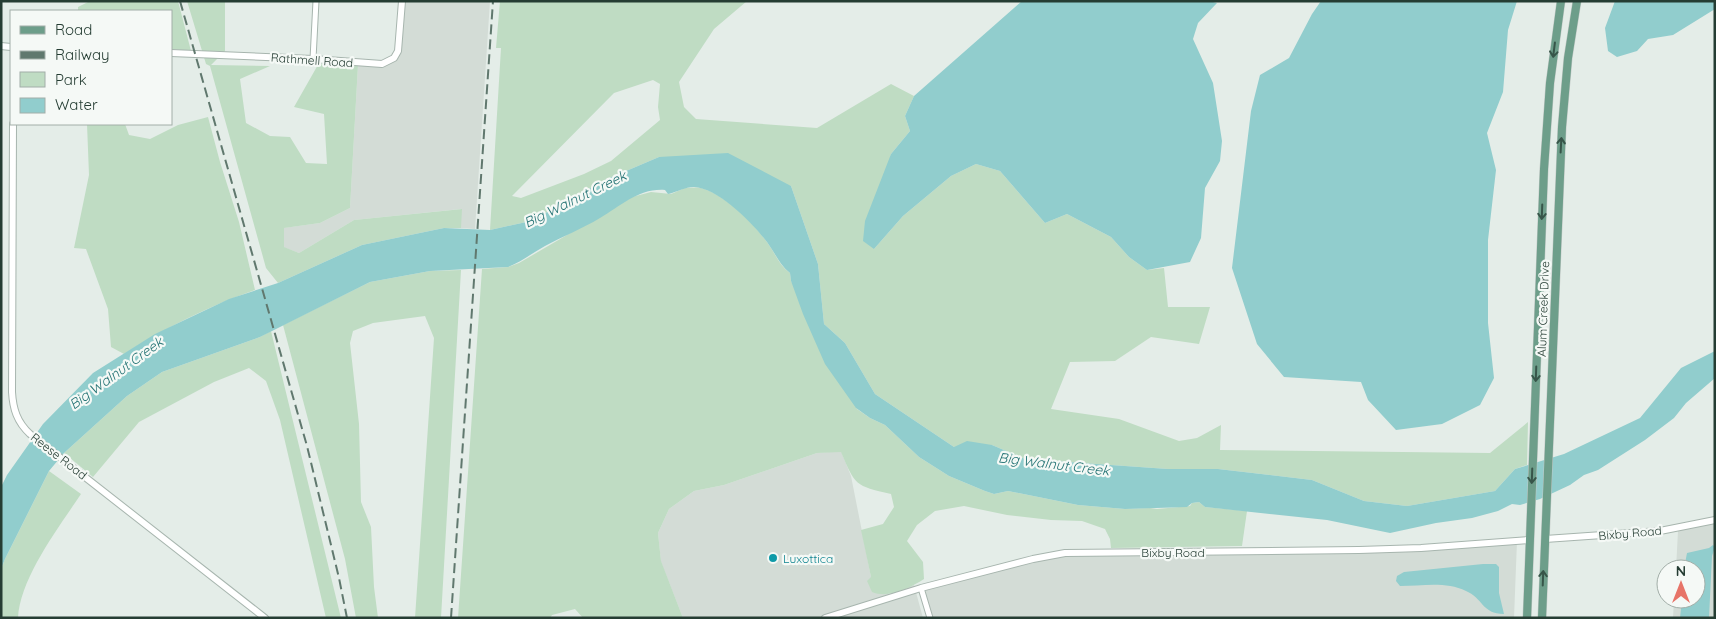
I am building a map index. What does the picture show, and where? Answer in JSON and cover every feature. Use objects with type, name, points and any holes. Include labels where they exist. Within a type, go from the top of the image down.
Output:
[{"type":"main road","name":"Alum Creek Drive","points":[[1527,618],[1544,169],[1550,83],[1560,1]]},
{"type":"main road","name":"Alum Creek Drive","points":[[1542,618],[1562,127],[1568,58],[1577,1]]},
{"type":"street","points":[[313,59],[316,1]]},
{"type":"street","name":"Rathmell Road","points":[[172,53],[313,59],[378,64],[390,61],[398,51],[402,1]]},
{"type":"street","name":"Reese Road","points":[[12,125],[13,402],[20,424],[30,434],[265,618]]},
{"type":"street","name":"Bixby Road","points":[[1545,539],[1660,531],[1715,520]]},
{"type":"street","name":"Bixby Road","points":[[825,618],[921,588],[1065,553],[1358,550],[1421,548],[1529,540]]},
{"type":"street","points":[[921,588],[930,618]]},
{"type":"shaded area","points":[[405,1],[490,1],[475,229],[461,228],[461,209],[354,220],[299,253],[283,247],[283,228],[320,223],[350,208],[358,65],[375,66],[388,64],[399,55],[403,34]]},
{"type":"shaded area","points":[[841,451],[851,476],[871,577],[889,594],[914,585],[923,618],[683,618],[661,562],[658,533],[669,509],[694,491],[724,485],[817,453]]},
{"type":"shaded area","points":[[1715,520],[1715,618],[1673,618],[1673,609],[1706,609],[1706,559],[1677,559],[1678,531]]},
{"type":"shaded area","points":[[1517,541],[1514,618],[930,618],[921,588],[1048,556],[1359,550]]},
{"type":"green space","points":[[90,1],[178,1],[191,51],[172,49],[172,10],[78,10],[78,7]]},
{"type":"green space","points":[[187,1],[225,1],[225,51],[211,65],[270,66],[240,79],[246,123],[270,136],[290,137],[306,163],[327,164],[324,114],[294,107],[319,63],[358,65],[350,208],[320,223],[284,228],[284,247],[299,253],[354,220],[462,209],[461,228],[444,228],[362,245],[278,283],[266,268],[210,66],[206,64]]},
{"type":"green space","points":[[500,1],[747,1],[714,29],[679,82],[684,107],[696,119],[817,128],[891,84],[914,96],[905,116],[910,131],[891,154],[874,249],[903,216],[951,176],[976,164],[1000,171],[1045,223],[1067,214],[1111,237],[1129,257],[1147,270],[1164,268],[1168,307],[1210,307],[1199,344],[1151,337],[1115,361],[1070,362],[1051,409],[1119,419],[1179,441],[1197,438],[1221,425],[1220,450],[1490,453],[1528,422],[1527,465],[1515,469],[1495,491],[1407,506],[1364,501],[1312,480],[1218,469],[1168,469],[1025,459],[992,445],[954,447],[875,394],[845,343],[824,324],[818,264],[791,186],[659,157],[605,180],[531,221],[490,230],[501,48],[496,48]],"holes":[[[653,80],[660,84],[658,107],[660,120],[611,161],[584,174],[521,198],[512,196],[614,93]]]},
{"type":"green space","points":[[208,117],[239,222],[255,290],[188,318],[124,354],[111,347],[108,309],[86,249],[74,248],[89,175],[87,125],[125,125],[129,135],[150,139],[178,125]]},
{"type":"green space","points":[[685,188],[701,188],[720,197],[730,203],[756,228],[780,263],[790,273],[791,281],[857,409],[885,425],[919,457],[949,476],[994,494],[1008,491],[1078,505],[1125,509],[1190,506],[1192,503],[1199,502],[1205,507],[1247,511],[1242,546],[1111,548],[1110,539],[1105,529],[1082,521],[1007,515],[964,506],[935,511],[917,525],[907,541],[923,562],[924,579],[899,592],[878,594],[872,592],[867,581],[871,577],[861,530],[883,524],[894,507],[891,494],[870,489],[853,478],[841,452],[817,453],[724,485],[694,491],[669,509],[658,533],[661,561],[683,618],[583,618],[575,609],[552,615],[550,618],[458,618],[482,269],[508,267],[519,263],[632,197],[651,192],[671,194]]},
{"type":"green space","points":[[461,270],[441,618],[415,618],[434,338],[425,316],[373,323],[353,331],[350,343],[359,424],[361,502],[371,527],[374,587],[378,618],[356,618],[345,559],[283,325],[370,282],[430,271]]},
{"type":"green space","points":[[271,331],[341,618],[326,618],[280,420],[266,381],[249,368],[214,382],[139,422],[93,477],[64,453],[127,396],[162,372],[260,337]]},
{"type":"green space","points":[[49,471],[81,494],[52,537],[33,570],[20,603],[18,618],[1,618],[1,569]]},
{"type":"water","points":[[1022,1],[1209,1],[1217,3],[1198,23],[1193,39],[1213,83],[1222,141],[1220,161],[1205,188],[1201,238],[1190,262],[1147,270],[1129,257],[1111,237],[1067,214],[1045,223],[1000,171],[976,164],[951,176],[903,216],[874,249],[863,241],[865,221],[891,154],[910,131],[905,116],[914,96]]},
{"type":"water","points":[[1321,1],[1517,1],[1508,30],[1503,92],[1487,133],[1496,170],[1488,240],[1488,323],[1494,378],[1480,405],[1442,424],[1396,430],[1368,400],[1361,382],[1284,377],[1257,344],[1232,268],[1251,111],[1260,75],[1289,58]]},
{"type":"water","points":[[1615,1],[1715,1],[1715,9],[1673,35],[1648,39],[1637,51],[1617,57],[1608,51],[1605,28]]},
{"type":"water","name":"Big Walnut Creek","points":[[728,153],[791,186],[818,264],[824,324],[845,343],[875,394],[954,447],[967,441],[992,445],[1025,459],[1168,469],[1218,469],[1312,480],[1364,501],[1407,506],[1495,491],[1515,469],[1564,454],[1640,418],[1681,368],[1715,351],[1715,378],[1686,403],[1674,418],[1645,440],[1598,470],[1584,475],[1570,485],[1540,499],[1520,505],[1512,504],[1498,511],[1472,518],[1436,523],[1390,533],[1327,520],[1205,507],[1199,502],[1192,503],[1187,507],[1125,509],[1078,505],[1008,491],[994,494],[949,476],[919,457],[885,425],[870,418],[856,408],[825,364],[803,314],[790,273],[763,237],[736,209],[704,189],[691,187],[668,194],[665,190],[656,190],[631,199],[593,222],[552,242],[508,267],[430,271],[370,282],[260,337],[162,372],[127,396],[64,453],[49,471],[1,569],[1,487],[7,475],[43,424],[93,373],[155,334],[229,299],[278,283],[362,245],[444,228],[490,230],[531,221],[605,180],[659,157]]},
{"type":"water","points":[[1713,545],[1715,547],[1712,556],[1709,618],[1680,618],[1681,609],[1706,609],[1706,559],[1686,559],[1687,553],[1709,548]]},
{"type":"water","points":[[1496,564],[1499,567],[1499,593],[1504,614],[1487,609],[1472,594],[1458,588],[1442,585],[1400,586],[1396,581],[1397,576],[1404,572]]},
{"type":"railway","points":[[180,1],[307,446],[347,618]]},
{"type":"railway","points":[[451,618],[493,1]]},
{"type":"place","name":"Luxottica","points":[[773,558]]}]
